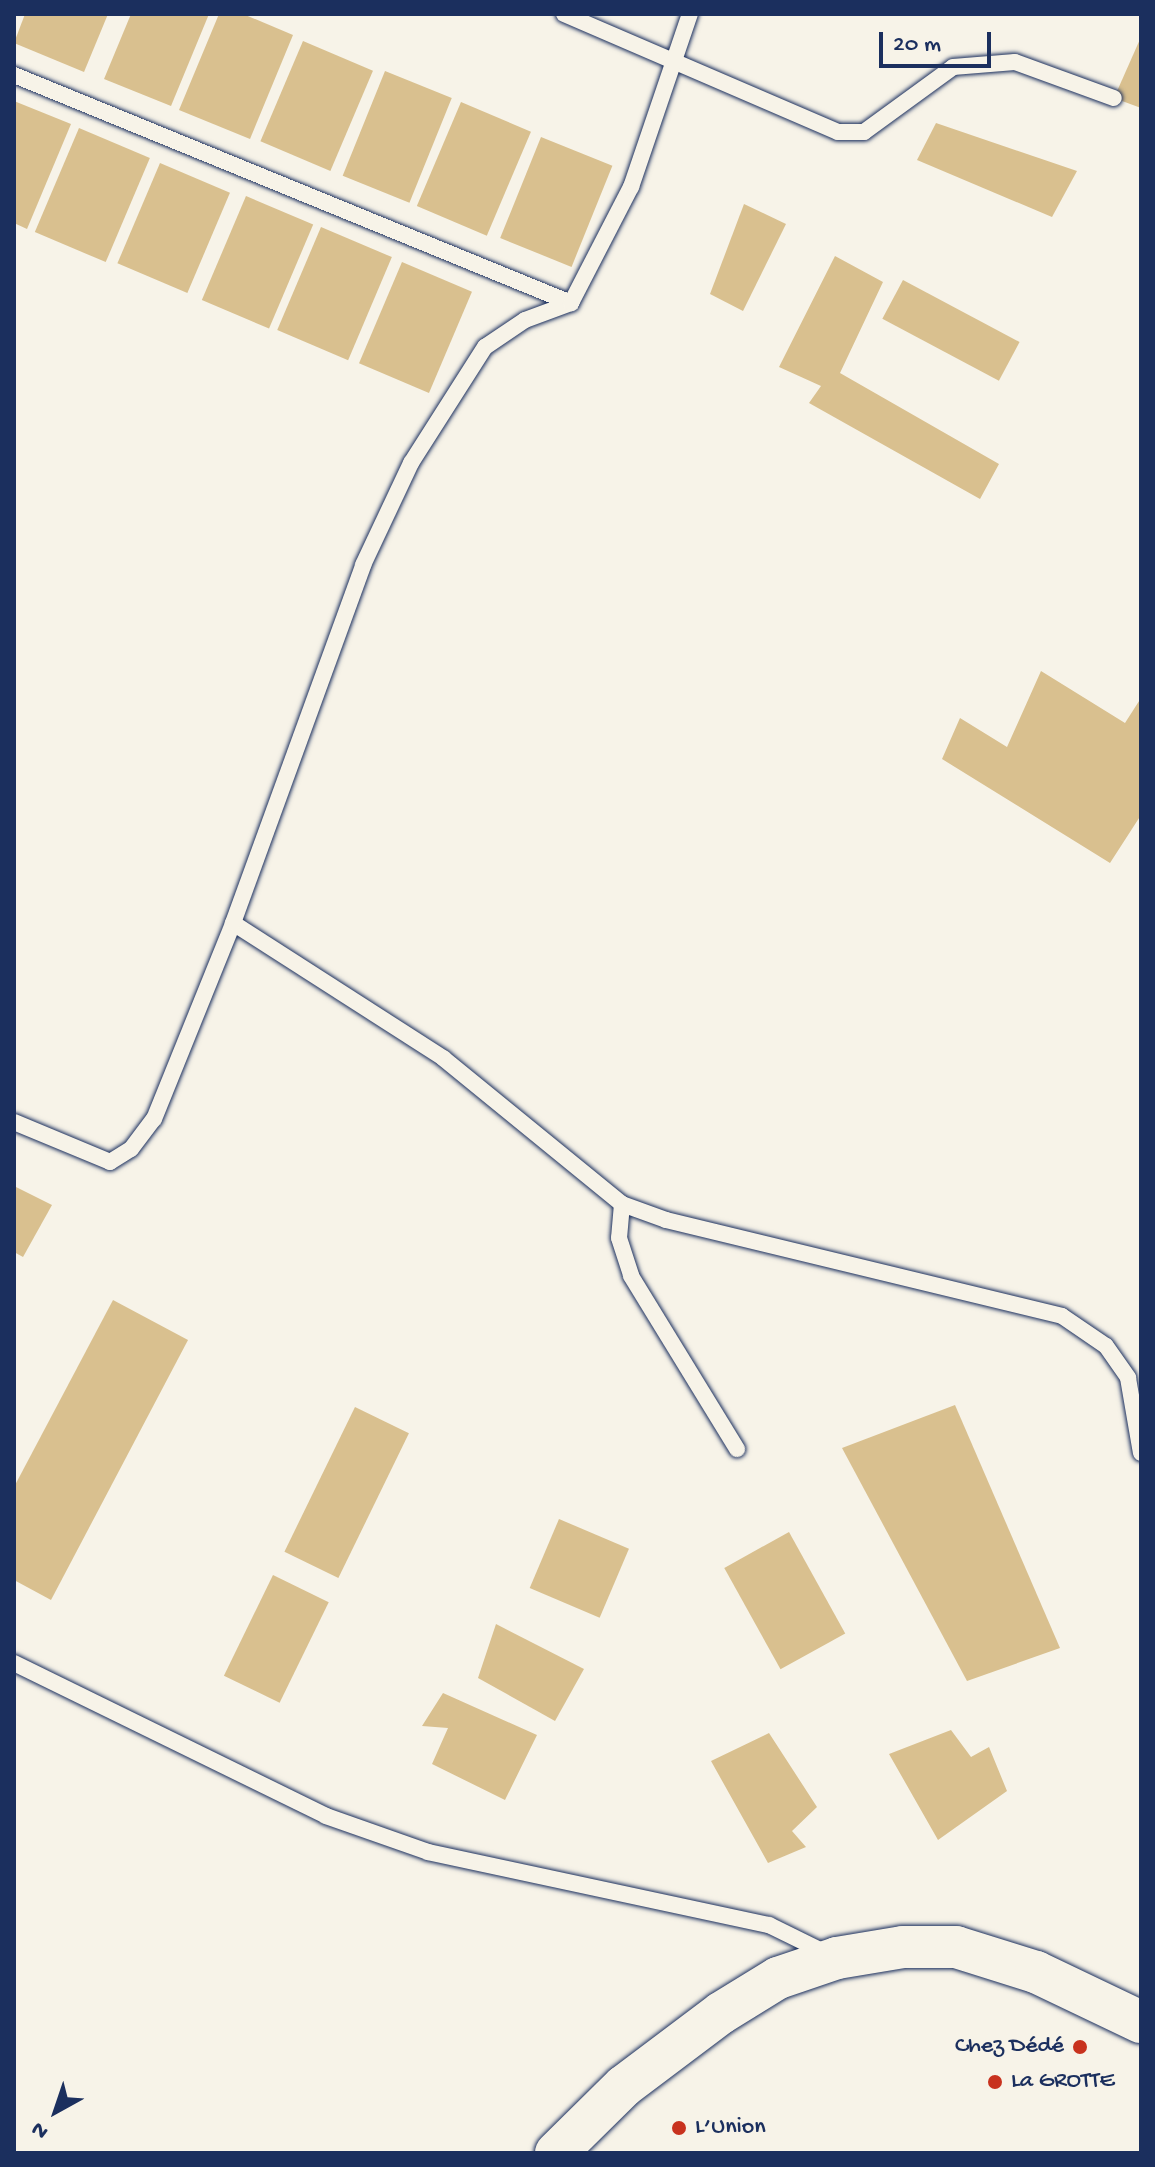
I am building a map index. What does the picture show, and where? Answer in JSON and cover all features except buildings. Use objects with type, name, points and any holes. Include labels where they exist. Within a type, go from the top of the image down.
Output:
[{"type":"main road","points":[[556,2153],[624,2086],[721,2013],[778,1978],[837,1958],[903,1947],[956,1947],[1036,1972],[1141,2022]]},
{"type":"lane","points":[[564,14],[838,132],[864,132],[953,67],[1015,62],[1114,98]]},
{"type":"lane","points":[[14,1122],[110,1162],[131,1149],[154,1119],[233,923],[363,565],[411,463],[485,347],[525,320],[571,303],[631,187],[690,14]]},
{"type":"lane","points":[[14,75],[571,303]]},
{"type":"lane","points":[[233,923],[443,1058],[622,1204],[666,1220],[1062,1316],[1106,1346],[1128,1378],[1141,1453]]},
{"type":"lane","points":[[622,1204],[619,1238],[631,1276],[737,1449]]},
{"type":"lane","points":[[14,1663],[326,1816],[428,1852],[769,1925],[837,1958]]},
{"type":"place","name":"Chez Dédé","points":[[1080,2047]]},
{"type":"place","name":"La GROTTE","points":[[995,2082]]},
{"type":"place","name":"L’Union","points":[[679,2128]]}]
